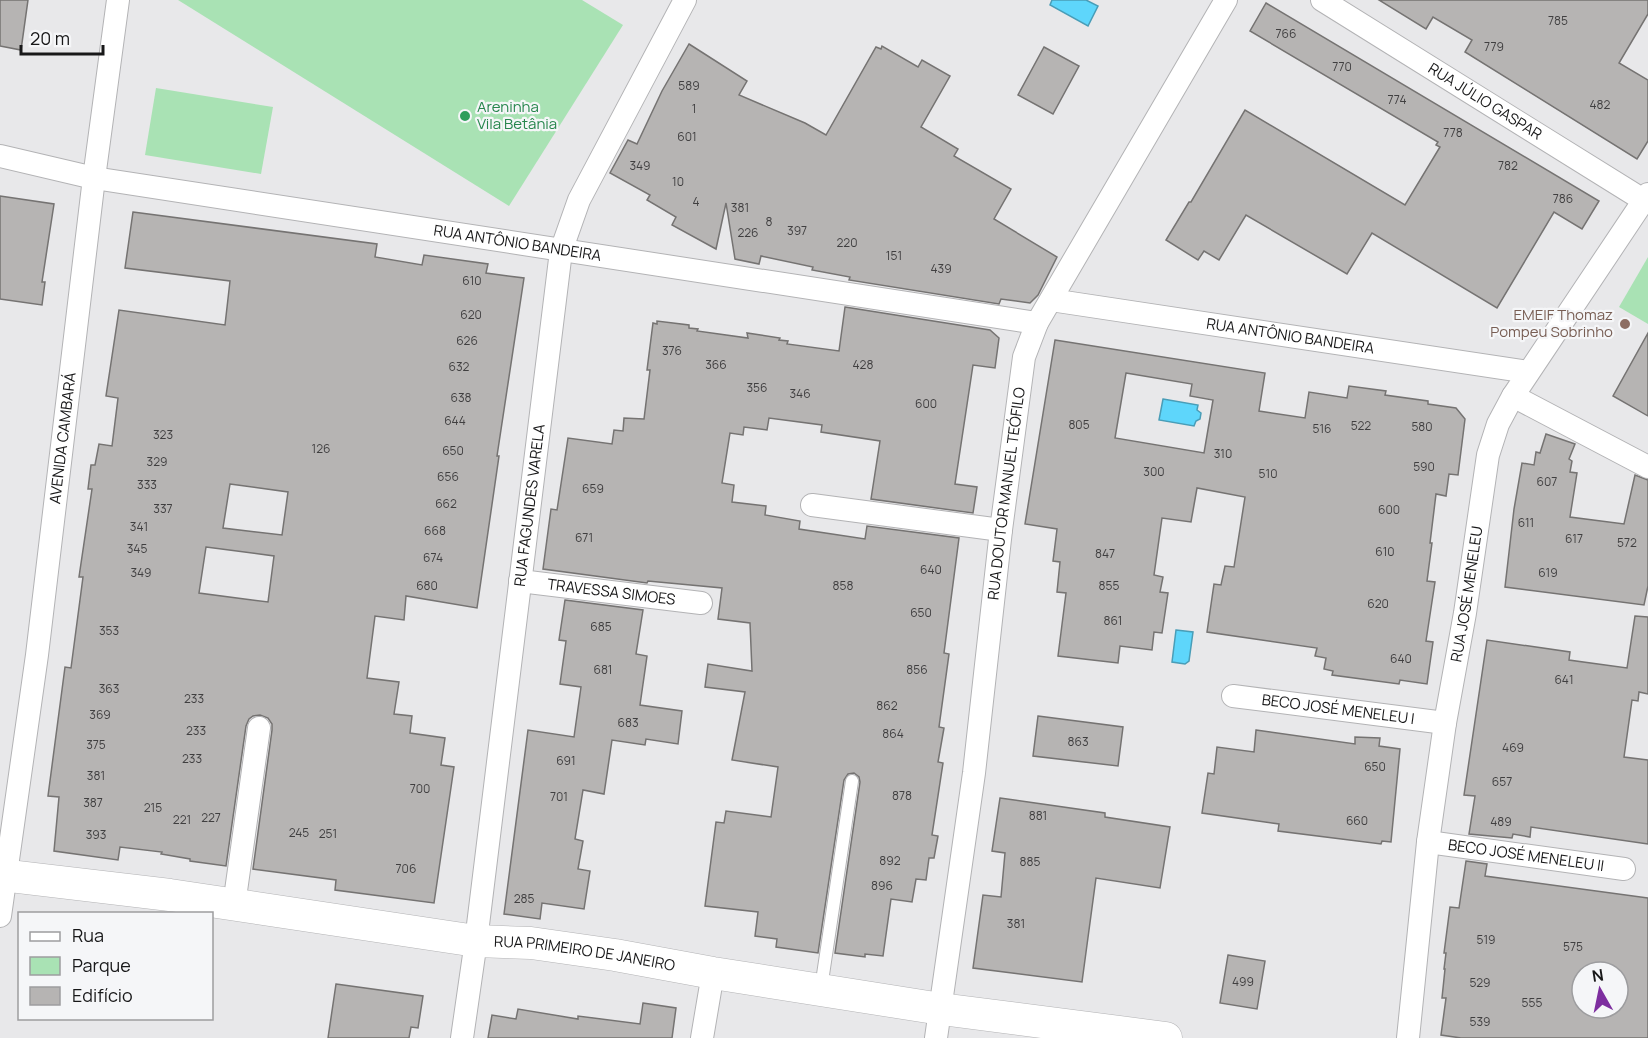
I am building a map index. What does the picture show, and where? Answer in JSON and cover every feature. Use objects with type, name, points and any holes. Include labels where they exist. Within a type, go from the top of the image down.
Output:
[{"type":"street","name":"AVENIDA CAMBARÁ","points":[[0,916],[3,875],[37,655],[94,177],[118,0]]},
{"type":"street","points":[[115,30],[133,0]]},
{"type":"street","name":"RUA FAGUNDES VARELA","points":[[462,1038],[561,251],[579,200],[685,0]]},
{"type":"street","name":"RUA DOUTOR MANUEL TEÓFILO","points":[[938,1023],[974,773],[1001,530],[1024,357],[1037,322],[1226,0]]},
{"type":"street","name":"RUA JÚLIO GASPAR","points":[[1322,0],[1647,200]]},
{"type":"street","name":"RUA ANTÔNIO BANDEIRA","points":[[0,156],[94,177],[561,251],[1037,322]]},
{"type":"street","name":"RUA JOSÉ MENELEU","points":[[1408,1038],[1428,842],[1488,454],[1498,424],[1528,372],[1647,200]]},
{"type":"street","name":"RUA ANTÔNIO BANDEIRA","points":[[1051,300],[1528,372]]},
{"type":"street","points":[[1513,396],[1648,467]]},
{"type":"street","points":[[812,505],[1001,530]]},
{"type":"street","name":"TRAVESSA SIMOES","points":[[520,581],[701,603]]},
{"type":"street","name":"BECO JOSÉ MENELEU I","points":[[1233,696],[1445,723]]},
{"type":"street","points":[[234,905],[259,728]]},
{"type":"street","name":"BECO JOSÉ MENELEU II","points":[[1428,842],[1624,869]]},
{"type":"street","name":"RUA PRIMEIRO DE JANEIRO","points":[[3,875],[234,905],[476,941],[531,943],[615,955],[820,990],[938,1023],[1166,1038]]},
{"type":"street","points":[[702,1038],[713,973]]},
{"type":"lane","points":[[820,990],[852,781]]},
{"type":"green space","name":"Areninha Vila Betânia","points":[[178,0],[582,0],[623,25],[509,206]]},
{"type":"green space","points":[[156,88],[273,107],[261,174],[145,155]]},
{"type":"green space","points":[[1648,257],[1648,324],[1619,307]]},
{"type":"water","points":[[1052,0],[1086,0],[1098,6],[1088,26],[1050,5]]},
{"type":"water","points":[[1163,399],[1198,405],[1197,410],[1201,413],[1200,419],[1194,426],[1159,420]]},
{"type":"water","points":[[1176,630],[1193,632],[1189,661],[1185,664],[1172,662]]},
{"type":"building","points":[[0,0],[28,0],[21,50],[0,46]]},
{"type":"building","points":[[1379,0],[1648,0],[1648,14],[1619,63],[1648,80],[1648,141],[1637,159],[1465,52],[1472,40],[1433,17],[1426,29]]},
{"type":"building","points":[[1266,3],[1599,201],[1582,229],[1554,212],[1497,308],[1372,233],[1347,274],[1246,215],[1219,260],[1204,251],[1198,260],[1166,240],[1245,110],[1405,205],[1440,147],[1436,145],[1438,142],[1250,31]]},
{"type":"building","points":[[689,44],[747,81],[739,95],[805,123],[826,135],[876,47],[881,49],[882,46],[918,67],[922,60],[950,76],[921,127],[958,149],[954,156],[1011,189],[994,219],[1057,257],[1038,295],[1030,303],[1001,299],[999,304],[849,280],[850,277],[812,270],[813,267],[761,256],[759,264],[735,259],[726,203],[716,249],[672,225],[676,217],[647,200],[650,195],[610,173],[628,140],[637,144],[662,91]]},
{"type":"building","points":[[1044,47],[1079,66],[1053,114],[1018,95]]},
{"type":"building","points":[[0,196],[54,204],[42,282],[45,282],[42,305],[0,299]]},
{"type":"building","points":[[133,212],[377,244],[375,257],[422,265],[424,255],[488,264],[486,273],[524,278],[477,608],[406,596],[404,620],[375,616],[367,678],[399,682],[394,714],[412,716],[410,733],[445,738],[441,765],[454,767],[434,903],[335,890],[336,880],[253,869],[272,730],[272,724],[268,718],[260,715],[249,719],[246,726],[226,866],[190,861],[190,859],[161,854],[162,852],[120,847],[118,860],[54,851],[59,797],[48,796],[65,667],[71,668],[83,577],[79,577],[92,489],[88,489],[91,465],[95,465],[99,444],[112,446],[118,398],[106,396],[119,310],[225,325],[230,281],[125,268]],"holes":[[[230,484],[288,492],[282,535],[223,528]],[[206,547],[274,556],[268,602],[199,593]]]},
{"type":"building","points":[[845,307],[990,330],[999,338],[995,368],[973,365],[955,484],[977,487],[973,513],[871,499],[880,441],[821,432],[822,425],[769,418],[767,430],[744,427],[743,435],[730,433],[722,483],[734,485],[732,502],[766,506],[765,515],[800,521],[799,529],[865,539],[867,526],[959,538],[944,653],[949,654],[939,727],[944,728],[938,762],[943,763],[932,835],[938,836],[934,858],[929,858],[926,880],[916,879],[912,902],[891,899],[883,956],[865,954],[865,957],[835,953],[860,782],[859,777],[854,773],[848,774],[844,780],[818,953],[776,947],[777,939],[755,936],[758,912],[705,906],[716,822],[724,823],[726,811],[771,817],[778,767],[732,760],[745,692],[705,687],[708,664],[752,671],[750,623],[718,619],[722,588],[648,581],[647,583],[543,569],[551,509],[557,510],[568,438],[612,444],[614,430],[623,431],[624,418],[644,419],[653,323],[657,324],[657,321],[689,325],[689,328],[698,329],[697,331],[748,338],[747,333],[780,338],[779,340],[788,341],[787,344],[839,351]]},
{"type":"building","points":[[1648,333],[1648,416],[1613,396]]},
{"type":"building","points":[[1055,340],[1265,373],[1259,411],[1305,418],[1309,392],[1347,398],[1349,386],[1386,391],[1385,395],[1428,401],[1428,404],[1456,408],[1465,419],[1458,475],[1449,474],[1446,496],[1436,494],[1427,581],[1435,582],[1426,641],[1433,642],[1427,684],[1400,680],[1399,684],[1332,675],[1333,671],[1324,669],[1326,658],[1315,656],[1317,648],[1207,632],[1214,584],[1221,585],[1225,566],[1234,567],[1245,497],[1197,488],[1191,522],[1162,518],[1154,575],[1163,577],[1160,592],[1168,593],[1162,633],[1154,632],[1152,650],[1120,646],[1118,663],[1058,656],[1066,593],[1057,592],[1060,562],[1053,561],[1057,529],[1025,524]],"holes":[[[1126,373],[1192,384],[1190,396],[1213,400],[1204,453],[1115,438]]]},
{"type":"building","points":[[1546,434],[1575,444],[1569,459],[1572,461],[1570,472],[1577,473],[1570,517],[1624,524],[1635,475],[1648,480],[1648,586],[1644,605],[1505,587],[1522,463],[1534,465],[1536,452],[1540,453]]},
{"type":"building","points":[[565,600],[643,610],[636,654],[647,656],[640,705],[682,711],[678,744],[646,739],[645,745],[612,740],[604,794],[583,790],[575,839],[583,841],[578,869],[590,871],[584,909],[542,903],[540,919],[504,914],[528,730],[574,737],[581,687],[560,684],[566,641],[559,640]]},
{"type":"building","points":[[1635,616],[1648,617],[1648,694],[1639,692],[1638,701],[1632,700],[1624,757],[1648,760],[1648,844],[1531,827],[1530,837],[1513,834],[1512,838],[1469,834],[1475,796],[1464,795],[1487,640],[1570,652],[1569,660],[1627,668]]},
{"type":"building","points":[[1038,716],[1123,727],[1118,766],[1033,756]]},
{"type":"building","points":[[1256,730],[1355,744],[1355,737],[1380,738],[1379,746],[1400,749],[1391,842],[1382,841],[1381,844],[1278,831],[1279,824],[1202,813],[1208,773],[1214,774],[1217,747],[1254,752]]},
{"type":"building","points":[[1000,798],[1105,813],[1105,817],[1170,827],[1160,888],[1096,878],[1082,982],[973,968],[983,895],[1001,897],[1005,853],[992,851]]},
{"type":"building","points":[[1466,861],[1487,864],[1485,876],[1648,898],[1648,1038],[1461,1038],[1441,1035],[1446,998],[1442,998],[1446,953],[1444,953],[1450,907],[1459,908]]},
{"type":"building","points":[[1228,955],[1265,961],[1257,1009],[1220,1003]]},
{"type":"building","points":[[336,984],[423,996],[418,1028],[411,1027],[409,1038],[328,1038]]},
{"type":"building","points":[[643,1003],[676,1008],[672,1038],[488,1038],[492,1015],[516,1019],[518,1009],[578,1019],[578,1016],[640,1024]]},
{"type":"place","name":"Areninha Vila Betânia","points":[[465,116]]},
{"type":"place","name":"EMEIF Thomaz Pompeu Sobrinho","points":[[1625,324]]}]
